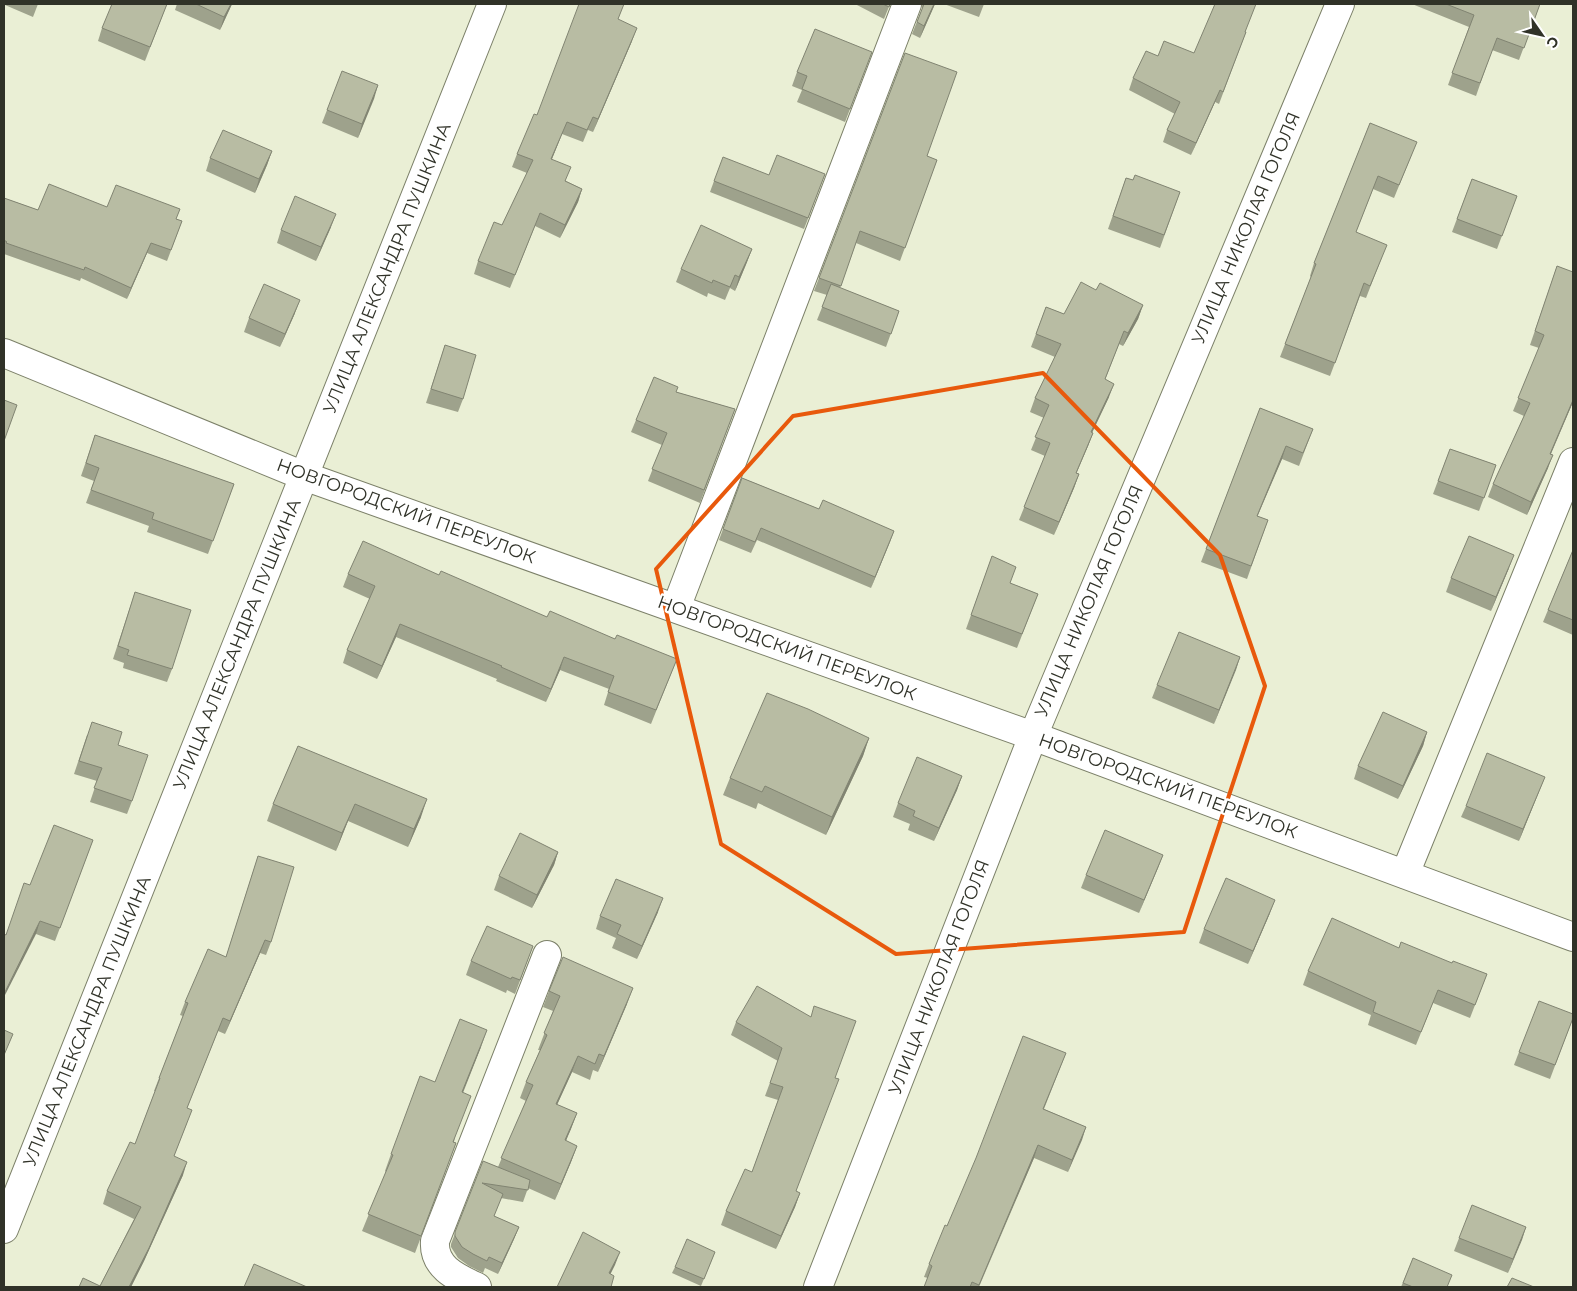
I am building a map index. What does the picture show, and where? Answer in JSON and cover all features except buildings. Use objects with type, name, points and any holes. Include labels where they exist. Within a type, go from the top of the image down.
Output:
[{"type":"street","name":"УЛИЦА АЛЕКСАНДРА ПУШКИНА","points":[[4,1229],[492,4]]},
{"type":"street","points":[[676,608],[907,4]]},
{"type":"street","name":"УЛИЦА НИКОЛАЯ ГОГОЛЯ","points":[[818,1287],[1033,736],[1340,4]]},
{"type":"street","name":"НОВГОРОДСКИЙ ПЕРЕУЛОК","points":[[4,353],[304,476],[1033,736],[1573,937]]},
{"type":"street","points":[[1404,874],[1573,462]]},
{"type":"street","points":[[477,1287],[444,1268],[437,1259],[435,1241],[547,955]]},
{"type":"highlighted area","points":[[1043,373],[1220,555],[1265,686],[1184,932],[896,954],[721,844],[656,569],[793,416]]}]
